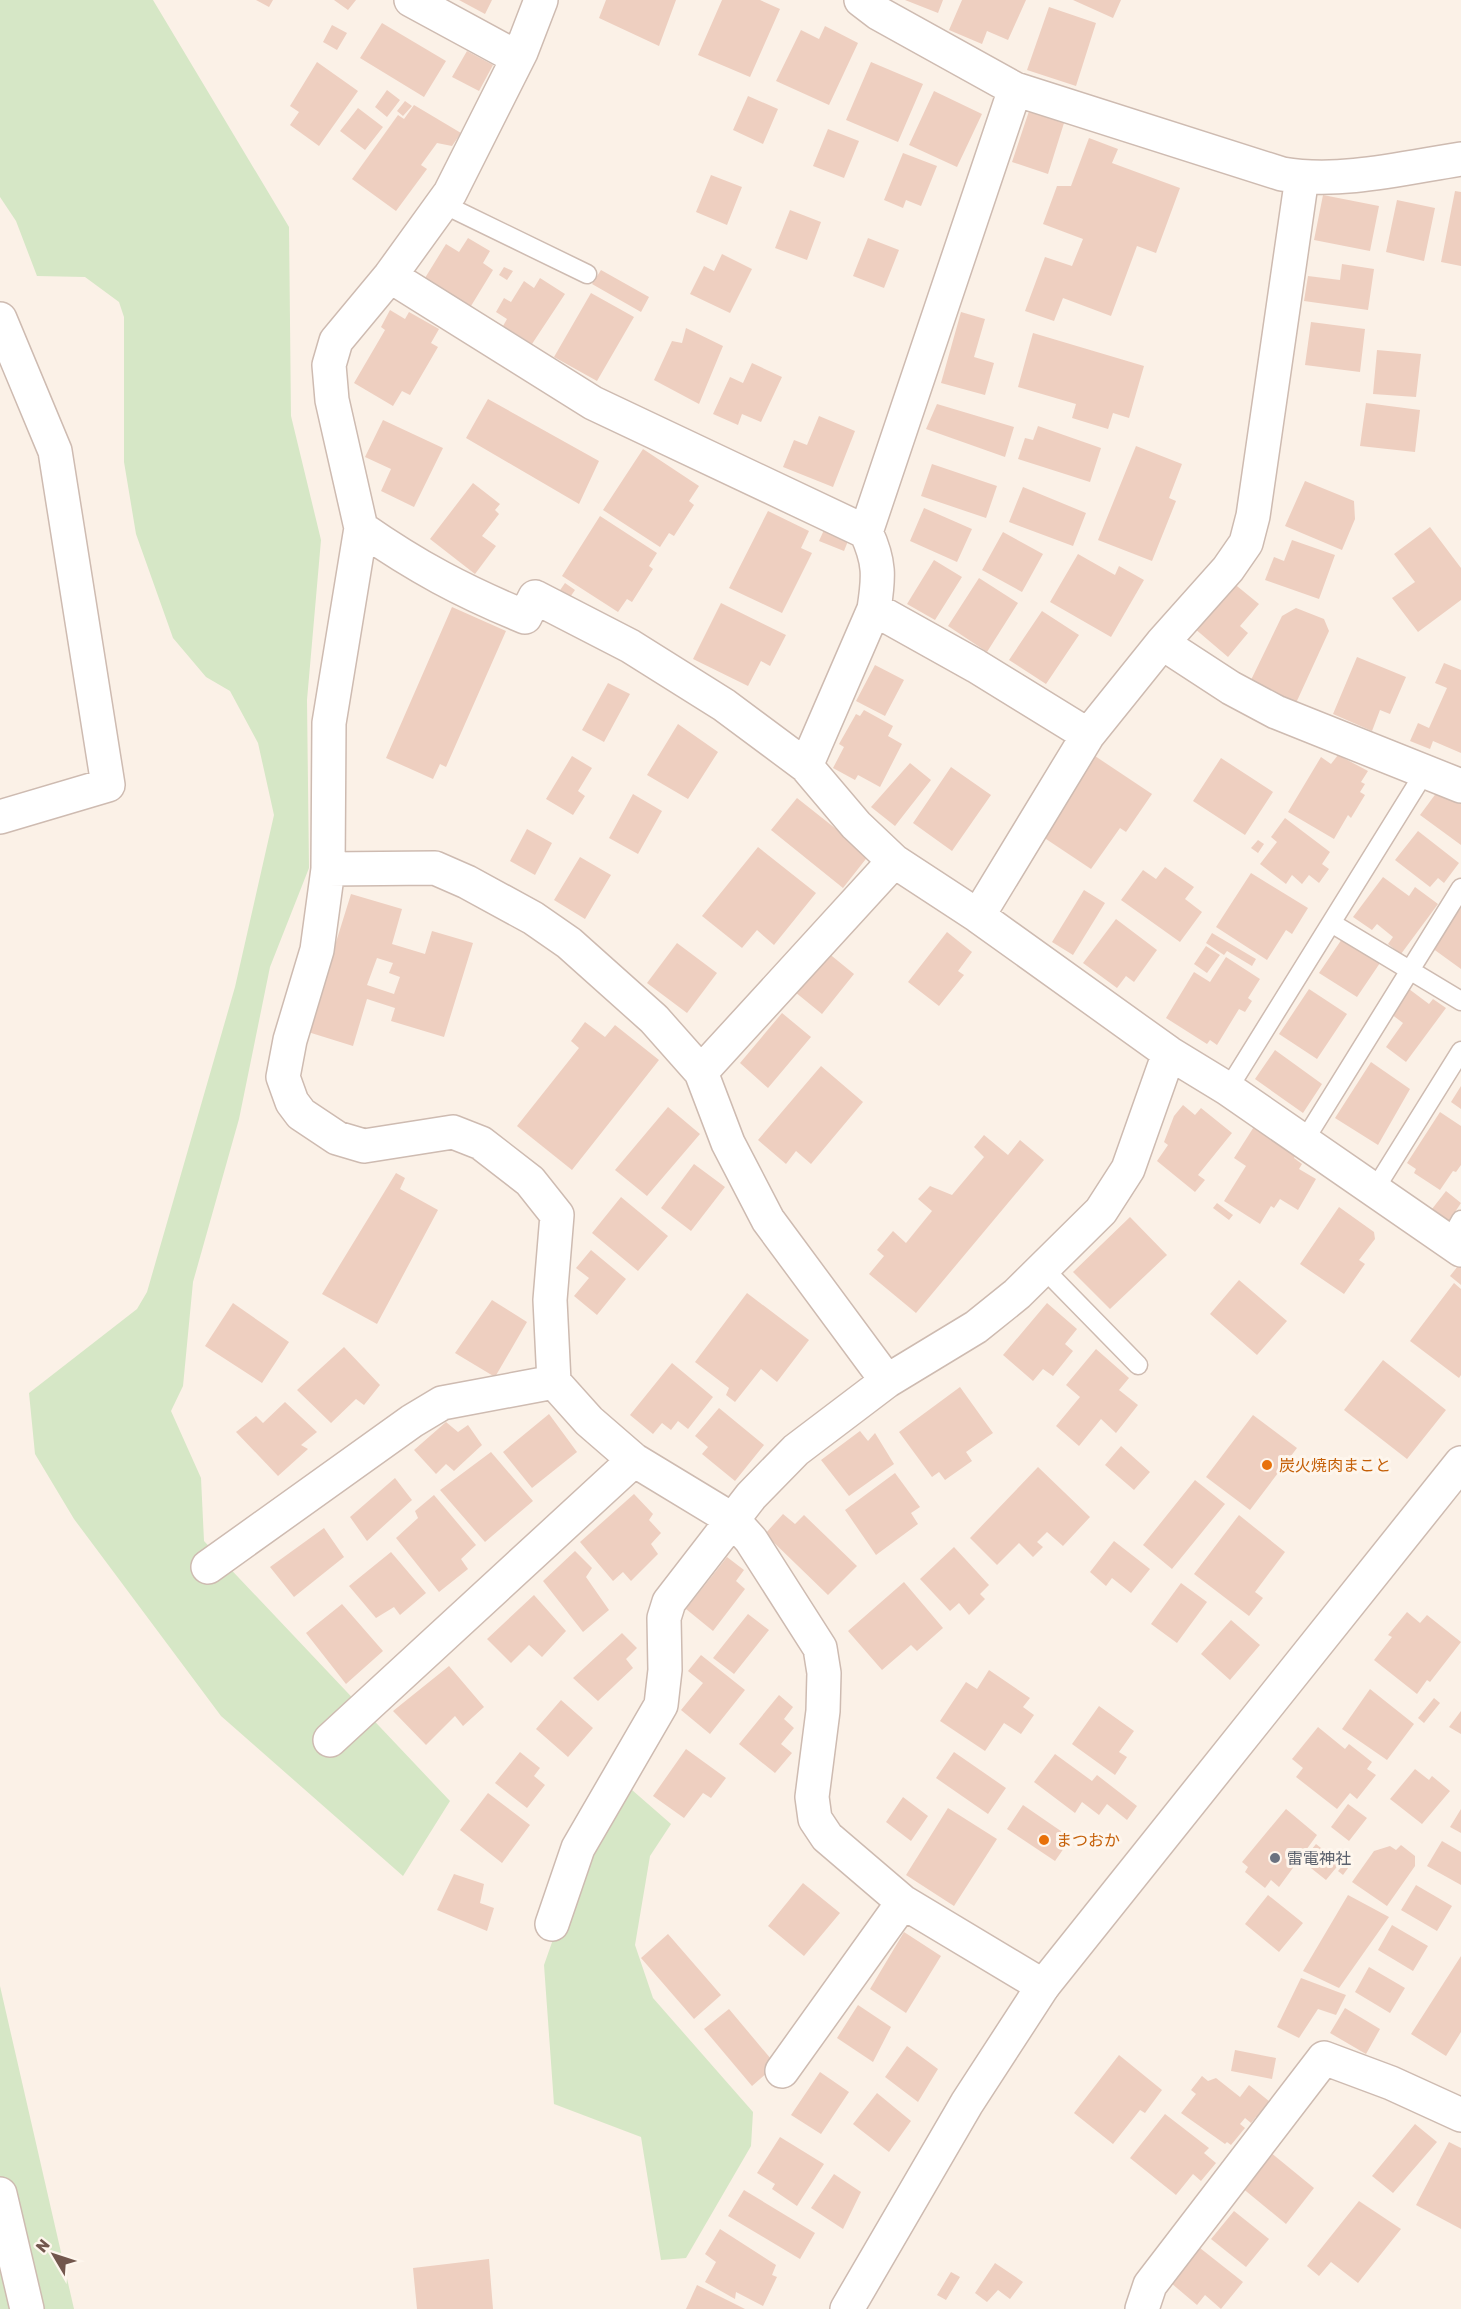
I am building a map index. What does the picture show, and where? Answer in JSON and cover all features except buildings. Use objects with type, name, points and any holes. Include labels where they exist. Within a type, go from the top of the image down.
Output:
[{"type":"street","points":[[411,0],[518,58]]},
{"type":"street","points":[[541,0],[518,58],[443,204],[390,276],[336,341],[329,365],[332,400],[361,528],[329,723],[328,869],[317,950],[290,1040],[284,1077],[292,1102],[301,1114],[337,1138],[364,1146],[453,1132],[481,1143],[530,1181],[557,1215],[550,1300],[554,1382],[589,1422],[634,1460],[733,1520],[751,1540],[820,1648],[824,1673],[812,1797],[815,1819],[827,1837],[903,1902],[1043,1986]]},
{"type":"street","points":[[861,0],[878,13],[1015,89],[1282,174],[1302,177],[1378,172],[1461,159]]},
{"type":"street","points":[[866,532],[1015,89]]},
{"type":"street","points":[[978,916],[1088,735],[1162,643],[1228,569],[1246,543],[1253,516],[1302,177]]},
{"type":"street","points":[[390,276],[592,403],[866,532],[877,555],[878,585],[874,609],[806,766]]},
{"type":"street","points":[[0,319],[55,451],[108,785],[0,817]]},
{"type":"street","points":[[361,528],[417,567],[467,594],[525,617],[535,597],[630,646],[724,705],[806,766],[856,825],[894,861],[978,916],[1169,1053],[1228,1089],[1375,1189],[1457,1237]]},
{"type":"street","points":[[874,609],[976,666],[1088,735]]},
{"type":"street","points":[[1162,643],[1232,688],[1276,712],[1426,770],[1461,786]]},
{"type":"street","points":[[700,1072],[894,861]]},
{"type":"street","points":[[328,869],[435,868],[514,908],[569,943],[654,1019],[700,1072],[728,1143],[768,1220],[886,1381]]},
{"type":"street","points":[[552,1924],[579,1848],[661,1705],[665,1670],[664,1618],[669,1602],[751,1496],[795,1450],[886,1381],[976,1327],[1017,1294],[1101,1211],[1128,1169],[1169,1053]]},
{"type":"street","points":[[208,1567],[412,1421],[442,1403],[554,1382]]},
{"type":"street","points":[[330,1740],[634,1460]]},
{"type":"street","points":[[847,2309],[967,2103],[1043,1986],[1461,1463]]},
{"type":"street","points":[[782,2071],[903,1902]]},
{"type":"street","points":[[1143,2309],[1150,2285],[1324,2058],[1391,2083],[1461,2115]]},
{"type":"street","points":[[0,2194],[27,2309]]},
{"type":"lane","points":[[443,204],[587,274]]},
{"type":"lane","points":[[1228,1089],[1333,924],[1426,770]]},
{"type":"lane","points":[[1304,1141],[1461,888]]},
{"type":"lane","points":[[1333,924],[1461,1001]]},
{"type":"lane","points":[[1375,1189],[1461,1051]]},
{"type":"lane","points":[[1043,1268],[1138,1365]]},
{"type":"green space","points":[[0,0],[153,0],[289,227],[291,416],[321,540],[307,700],[309,868],[270,967],[239,1119],[193,1282],[183,1386],[171,1411],[201,1478],[204,1541],[450,1801],[403,1876],[221,1716],[74,1519],[35,1454],[29,1393],[137,1309],[147,1292],[235,987],[274,815],[258,743],[230,691],[206,677],[173,638],[136,534],[124,462],[124,317],[119,302],[85,277],[37,276],[16,221],[0,197]]},
{"type":"green space","points":[[624,1783],[671,1824],[650,1856],[635,1945],[653,1998],[753,2112],[751,2146],[686,2258],[661,2260],[641,2137],[554,2104],[544,1965],[575,1877]]},
{"type":"green space","points":[[0,1986],[74,2309],[0,2309]]},
{"type":"place","name":"炭火焼肉まこと","points":[[1267,1465]]},
{"type":"place","name":"まつおか","points":[[1044,1840]]},
{"type":"place","name":"雷電神社","points":[[1275,1858]]}]
